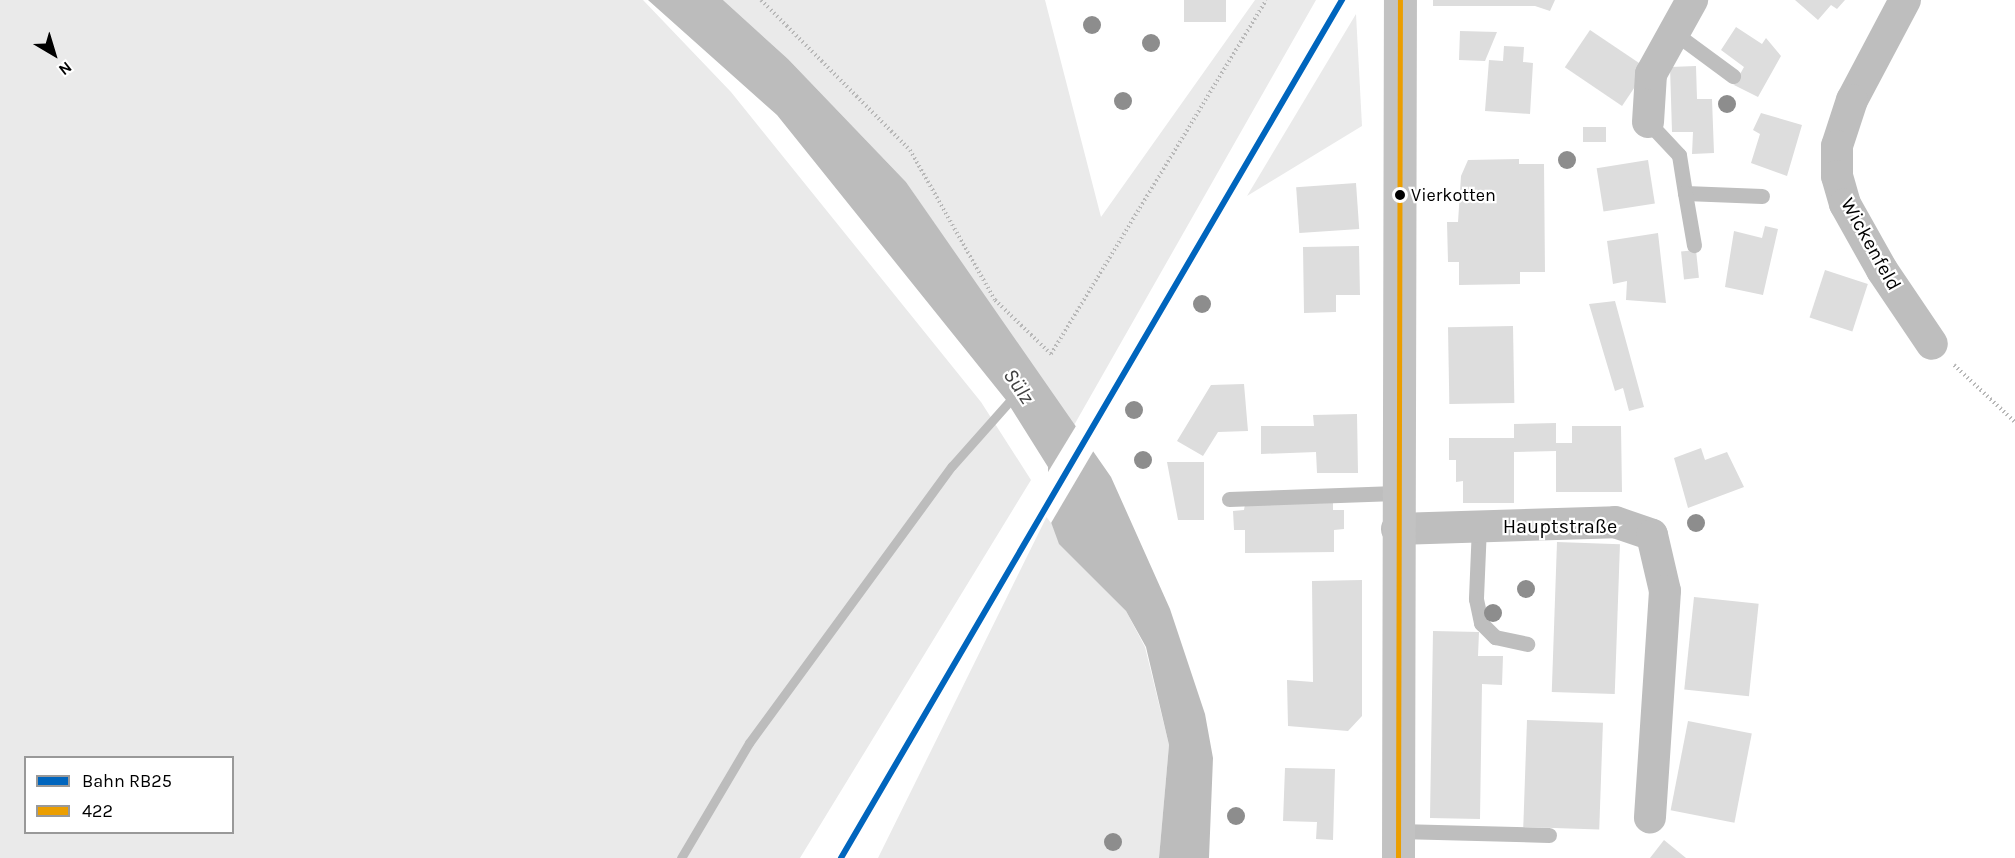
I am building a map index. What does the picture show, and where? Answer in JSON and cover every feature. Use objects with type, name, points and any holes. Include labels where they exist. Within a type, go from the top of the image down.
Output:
[{"type":"main road","points":[[1398,845],[1396,493],[1400,0]]},
{"type":"street","points":[[1648,122],[1651,74],[1676,33],[1692,0]]},
{"type":"street","name":"Wickenfeld","points":[[1905,0],[1852,100],[1837,146],[1837,176],[1845,204],[1882,270],[1932,344]]},
{"type":"street","name":"Hauptstraße","points":[[1397,528],[1615,522],[1652,535],[1665,591],[1650,818]]},
{"type":"lane","points":[[1676,33],[1733,76]]},
{"type":"lane","points":[[1648,122],[1679,155],[1694,245]]},
{"type":"lane","points":[[1685,193],[1762,196]]},
{"type":"lane","points":[[1229,500],[1396,493]]},
{"type":"lane","points":[[1479,526],[1476,599],[1481,623],[1495,638],[1527,644]]},
{"type":"lane","points":[[1398,845],[1549,835]]},
{"type":"path","points":[[761,0],[910,150],[995,300],[1051,354],[1266,0]]},
{"type":"path","points":[[1932,344],[2015,422]]},
{"type":"shaded area","points":[[0,0],[643,0],[731,92],[981,402],[1031,480],[800,858],[0,858]]},
{"type":"shaded area","points":[[723,0],[1045,0],[1101,217],[1255,0],[1316,0],[1073,427],[906,182],[788,59]]},
{"type":"shaded area","points":[[1356,14],[1362,126],[1247,196]]},
{"type":"shaded area","points":[[1048,514],[1060,544],[1126,611],[1145,647],[1169,745],[1159,858],[878,858]]},
{"type":"water","name":"Sülz","points":[[648,0],[723,0],[788,59],[906,182],[1111,477],[1170,609],[1205,714],[1213,758],[1209,858],[1159,858],[1169,745],[1146,647],[1126,611],[1059,544],[1048,514],[1048,467],[1006,400],[777,115]]},
{"type":"pier","points":[[1076,426],[1094,450],[1051,523],[1045,515],[1045,477]]},
{"type":"building","points":[[1184,0],[1226,0],[1226,22],[1184,22]]},
{"type":"building","points":[[1433,0],[1555,0],[1550,11],[1535,6],[1433,6]]},
{"type":"building","points":[[1795,0],[1845,0],[1837,9],[1831,5],[1818,20]]},
{"type":"building","points":[[1736,27],[1762,44],[1766,38],[1781,56],[1758,97],[1734,85],[1744,67],[1721,50]]},
{"type":"building","points":[[1590,30],[1647,69],[1622,106],[1565,67]]},
{"type":"building","points":[[1460,31],[1497,32],[1485,61],[1459,60]]},
{"type":"building","points":[[1504,46],[1524,47],[1523,62],[1533,63],[1530,114],[1485,111],[1489,60],[1503,61]]},
{"type":"building","points":[[1696,66],[1697,99],[1712,99],[1714,153],[1692,154],[1693,132],[1672,132],[1670,67]]},
{"type":"building","points":[[1761,113],[1802,125],[1787,176],[1751,163],[1760,134],[1753,130]]},
{"type":"building","points":[[1583,127],[1606,127],[1606,142],[1583,142]]},
{"type":"building","points":[[1519,159],[1519,164],[1544,164],[1545,272],[1520,272],[1520,284],[1459,285],[1459,262],[1448,262],[1447,222],[1458,222],[1461,176],[1468,160]]},
{"type":"building","points":[[1648,160],[1655,203],[1604,212],[1597,168]]},
{"type":"building","points":[[1356,183],[1359,229],[1299,233],[1296,187]]},
{"type":"building","points":[[1765,226],[1778,229],[1763,295],[1725,287],[1734,231],[1762,238]]},
{"type":"building","points":[[1658,233],[1666,303],[1626,300],[1627,281],[1613,284],[1607,241]]},
{"type":"building","points":[[1359,246],[1360,295],[1336,295],[1336,312],[1304,313],[1303,247]]},
{"type":"building","points":[[1696,250],[1699,278],[1684,279],[1681,252]]},
{"type":"building","points":[[1825,270],[1868,284],[1852,331],[1810,318]]},
{"type":"building","points":[[1615,301],[1644,407],[1629,411],[1623,388],[1615,391],[1589,304]]},
{"type":"building","points":[[1513,326],[1514,403],[1449,404],[1448,327]]},
{"type":"building","points":[[1244,384],[1248,431],[1218,432],[1203,456],[1177,441],[1211,385]]},
{"type":"building","points":[[1357,414],[1358,473],[1317,473],[1316,452],[1261,454],[1261,426],[1314,426],[1313,415]]},
{"type":"building","points":[[1556,423],[1556,443],[1572,443],[1572,426],[1621,426],[1622,492],[1556,492],[1556,451],[1514,452],[1514,503],[1463,503],[1463,481],[1456,482],[1456,460],[1449,460],[1449,438],[1514,438],[1514,424]]},
{"type":"building","points":[[1701,448],[1705,460],[1727,452],[1744,487],[1688,508],[1674,458]]},
{"type":"building","points":[[1167,462],[1204,462],[1204,520],[1178,520]]},
{"type":"building","points":[[1333,503],[1333,510],[1344,510],[1344,529],[1334,530],[1334,552],[1245,553],[1245,530],[1234,530],[1233,511],[1244,510],[1245,504]]},
{"type":"building","points":[[1557,542],[1620,544],[1615,694],[1552,692]]},
{"type":"building","points":[[1362,580],[1362,716],[1348,731],[1288,726],[1287,680],[1313,682],[1312,581]]},
{"type":"building","points":[[1694,597],[1759,604],[1749,696],[1684,689]]},
{"type":"building","points":[[1433,631],[1479,632],[1478,656],[1503,656],[1502,685],[1482,684],[1480,819],[1430,818]]},
{"type":"building","points":[[1527,720],[1603,723],[1599,830],[1523,827]]},
{"type":"building","points":[[1688,721],[1752,733],[1734,823],[1671,810]]},
{"type":"building","points":[[1285,768],[1335,769],[1333,840],[1316,839],[1317,822],[1283,821]]},
{"type":"building","points":[[1664,840],[1686,858],[1650,858]]},
{"type":"waterway","name":"Sülz","points":[[681,858],[749,743],[952,466],[1016,394]]},
{"type":"rail line","name":"RB25","points":[[841,858],[1342,0]]},
{"type":"transit line","name":"422","points":[[1398,858],[1400,0]]},
{"type":"place","name":"Vierkotten","points":[[1400,195]]}]
